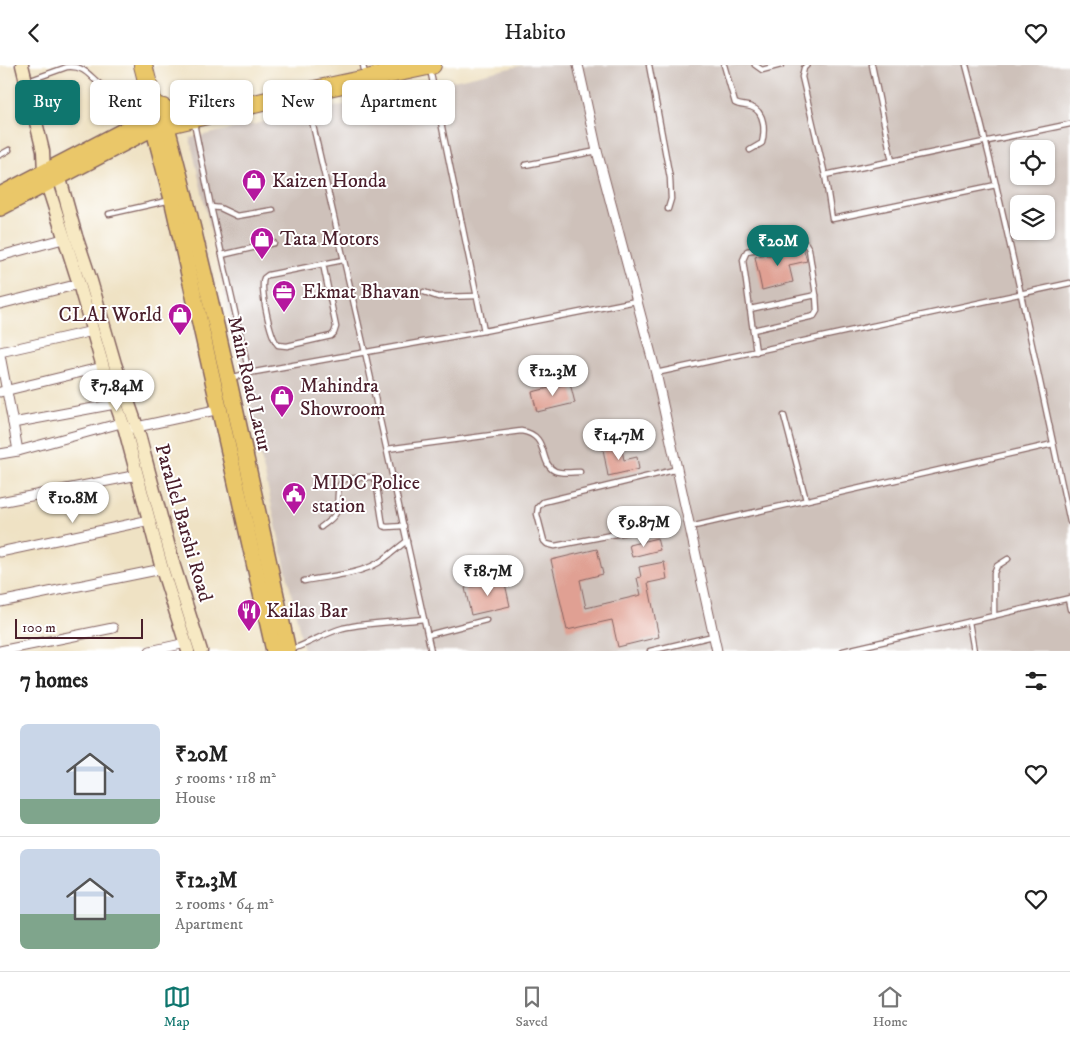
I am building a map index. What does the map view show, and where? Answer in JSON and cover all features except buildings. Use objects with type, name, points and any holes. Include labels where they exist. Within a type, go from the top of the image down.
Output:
[{"type":"highway","points":[[143,65],[147,80]]},
{"type":"highway","points":[[152,65],[154,80]]},
{"type":"highway","points":[[160,120],[260,90],[364,67],[386,65]]},
{"type":"highway","points":[[332,84],[431,65]]},
{"type":"main road","name":"Main Road Latur","points":[[160,123],[186,196],[228,379],[284,651]]},
{"type":"main road","points":[[0,195],[51,175],[149,125]]},
{"type":"main road","name":"Main Road Latur","points":[[160,125],[172,199],[220,409],[284,651]]},
{"type":"main road","points":[[0,208],[51,175]]},
{"type":"street","points":[[22,65],[27,80]]},
{"type":"street","points":[[578,65],[598,151],[656,373],[717,651]]},
{"type":"street","points":[[37,125],[51,175],[64,239],[115,404],[127,427],[162,569],[187,647],[150,651]]},
{"type":"street","name":"Parallel Barshi Road","points":[[51,175],[115,364],[127,427],[201,651]]},
{"type":"street","points":[[0,256],[64,239]]},
{"type":"street","points":[[0,304],[79,284]]},
{"type":"street","points":[[18,451],[4,391],[0,354],[93,331]]},
{"type":"street","points":[[4,391],[103,367]]},
{"type":"street","points":[[13,423],[115,404]]},
{"type":"street","points":[[0,454],[220,409]]},
{"type":"street","points":[[0,502],[138,475]]},
{"type":"street","points":[[0,552],[150,520]]},
{"type":"street","points":[[0,601],[162,569]]},
{"type":"street","points":[[0,651],[113,628]]},
{"type":"lane","points":[[431,65],[484,331]]},
{"type":"lane","points":[[649,65],[670,178],[671,199],[668,209]]},
{"type":"lane","points":[[724,65],[735,103],[753,107],[762,116],[764,126],[762,143],[750,150]]},
{"type":"lane","points":[[755,65],[762,70],[781,65]]},
{"type":"lane","points":[[807,65],[804,68],[802,77],[825,175],[832,219],[996,185]]},
{"type":"lane","points":[[872,65],[892,161]]},
{"type":"lane","points":[[966,65],[986,141],[1021,294],[1070,522]]},
{"type":"lane","points":[[30,80],[73,66],[80,67],[96,80]]},
{"type":"lane","points":[[825,175],[1070,124]]},
{"type":"lane","points":[[195,125],[211,207],[249,373]]},
{"type":"lane","points":[[312,125],[387,449],[431,651]]},
{"type":"lane","points":[[0,155],[9,150]]},
{"type":"lane","points":[[525,165],[598,151]]},
{"type":"lane","points":[[109,214],[172,199]]},
{"type":"lane","points":[[211,207],[220,208],[237,216],[274,210]]},
{"type":"lane","points":[[753,330],[814,317],[817,311],[816,295],[809,249],[806,244],[800,241],[747,251],[743,260],[756,352]]},
{"type":"lane","points":[[222,255],[274,243]]},
{"type":"lane","points":[[323,264],[336,327],[334,333],[331,336],[287,346],[278,345],[272,336],[262,286],[264,278],[268,275],[323,264],[343,260]]},
{"type":"lane","points":[[656,373],[1070,283]]},
{"type":"lane","points":[[424,292],[438,297],[478,296]]},
{"type":"lane","points":[[750,309],[816,295]]},
{"type":"lane","points":[[228,379],[249,373],[484,331],[636,301]]},
{"type":"lane","points":[[784,417],[806,500]]},
{"type":"lane","points":[[387,449],[521,431],[535,435],[550,467],[555,471],[580,472]]},
{"type":"lane","points":[[690,527],[1053,444]]},
{"type":"lane","points":[[647,529],[555,546],[544,541],[537,514],[538,507],[542,502],[678,469]]},
{"type":"lane","points":[[321,527],[334,516],[338,488],[342,481],[369,477],[373,477],[376,481],[384,525],[386,527],[404,526]]},
{"type":"lane","points":[[304,581],[358,571],[369,567],[378,563],[407,541]]},
{"type":"lane","points":[[994,616],[994,573],[997,566],[1008,559]]},
{"type":"lane","points":[[843,651],[1069,599],[1070,609]]},
{"type":"lane","points":[[284,651],[307,645],[346,628],[424,619]]},
{"type":"lane","points":[[428,635],[486,620]]},
{"type":"lane","points":[[968,622],[974,651]]},
{"type":"lane","points":[[650,651],[713,636]]},
{"type":"shaded area","points":[[524,65],[1070,65],[1070,651],[304,651],[190,138],[263,122],[263,125],[332,125],[332,107],[342,105],[342,125],[455,125],[455,81]]},
{"type":"place","name":"Kaizen Honda","points":[[254,202]]},
{"type":"place","name":"Tata Motors","points":[[262,260]]},
{"type":"place","name":"Ekmat Bhavan","points":[[284,313]]},
{"type":"place","name":"CLAI World","points":[[180,336]]},
{"type":"place","name":"Mahindra Showroom","points":[[282,418]]},
{"type":"place","name":"MIDC Police station","points":[[294,515]]},
{"type":"place","name":"Kailas Bar","points":[[249,632]]}]
